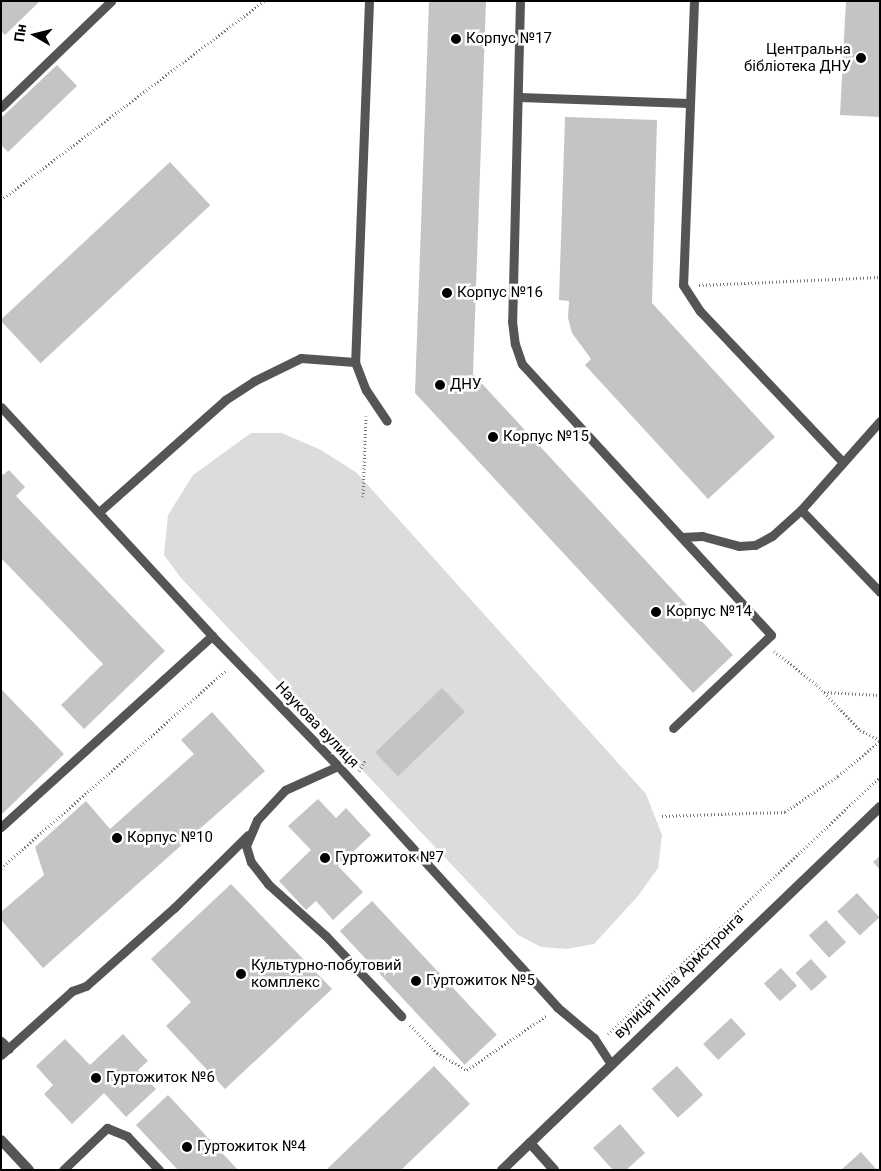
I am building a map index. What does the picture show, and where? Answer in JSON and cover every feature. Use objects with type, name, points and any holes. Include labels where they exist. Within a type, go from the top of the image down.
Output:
[{"type":"street","name":"вулиця Ніла Армстронга","points":[[502,1170],[610,1063],[880,807]]},
{"type":"street","points":[[1,1140],[29,1170]]},
{"type":"street","points":[[530,1143],[554,1170]]},
{"type":"lane","points":[[1,107],[111,1]]},
{"type":"lane","points":[[370,1],[355,362],[366,390],[387,421]]},
{"type":"lane","points":[[520,1],[520,97],[512,321],[515,344],[522,364],[771,635],[673,728]]},
{"type":"lane","points":[[694,1],[683,286],[700,311],[843,462]]},
{"type":"lane","points":[[520,97],[689,104]]},
{"type":"lane","points":[[99,512],[225,400],[254,381],[301,358],[355,362]]},
{"type":"lane","name":"Наукова вулиця","points":[[1,407],[212,636],[338,766],[558,1007],[598,1044],[610,1063]]},
{"type":"lane","points":[[682,537],[702,536],[739,546],[755,545],[772,536],[801,510],[880,420]]},
{"type":"lane","points":[[801,510],[880,592]]},
{"type":"lane","points":[[1,828],[212,636]]},
{"type":"lane","points":[[1,1055],[72,991],[86,986],[174,908],[248,834],[257,820],[285,790],[338,766]]},
{"type":"lane","points":[[248,834],[246,846],[251,862],[268,884],[326,936],[401,1016]]},
{"type":"lane","points":[[1,1041],[9,1049]]},
{"type":"lane","points":[[63,1170],[107,1128],[127,1136],[159,1170]]},
{"type":"path","points":[[1,200],[264,1]]},
{"type":"path","points":[[683,286],[880,277]]},
{"type":"path","points":[[364,497],[366,390]]},
{"type":"path","points":[[662,816],[785,812],[838,776],[880,740],[860,730],[824,692],[763,642]]},
{"type":"path","points":[[1,868],[237,661]]},
{"type":"path","points":[[824,692],[880,694]]},
{"type":"path","points":[[359,771],[365,762]]},
{"type":"path","points":[[598,1044],[880,777]]},
{"type":"path","points":[[401,1016],[437,1053],[467,1070],[525,1034],[558,1007]]},
{"type":"shaded area","points":[[251,433],[282,433],[321,450],[357,473],[646,794],[662,835],[658,868],[638,896],[594,944],[567,949],[541,947],[518,935],[181,578],[164,555],[168,515],[193,475]]},
{"type":"building","points":[[1,1],[40,1],[5,35],[1,31]]},
{"type":"building","points":[[429,1],[486,1],[473,374],[733,655],[693,693],[415,393]]},
{"type":"building","name":"Центральна бібліотека ДНУ","points":[[846,1],[880,1],[880,117],[840,115]]},
{"type":"building","points":[[57,65],[77,86],[8,152],[1,145],[1,118]]},
{"type":"building","points":[[565,117],[657,120],[652,303],[775,437],[708,499],[585,365],[591,359],[572,333],[568,318],[569,301],[559,300]]},
{"type":"building","points":[[170,162],[210,205],[41,363],[1,320]]},
{"type":"building","points":[[9,470],[25,487],[16,496],[165,651],[84,729],[61,705],[103,664],[1,558],[1,473],[3,475]]},
{"type":"building","points":[[442,688],[465,712],[398,776],[375,753]]},
{"type":"building","points":[[1,689],[64,754],[1,815]]},
{"type":"building","name":"Корпус №10","points":[[212,712],[265,771],[43,968],[1,920],[1,912],[44,875],[35,847],[86,801],[110,829],[194,754],[181,740]]},
{"type":"building","name":"Гуртожиток №7","points":[[318,799],[336,818],[346,808],[371,835],[338,866],[363,892],[333,920],[316,901],[306,910],[279,881],[311,850],[288,826]]},
{"type":"building","points":[[880,856],[880,870],[873,862]]},
{"type":"building","name":"Культурно-побутовий комплекс","points":[[231,884],[332,989],[225,1089],[166,1026],[191,1002],[151,959]]},
{"type":"building","points":[[857,893],[880,917],[860,936],[837,911]]},
{"type":"building","name":"Гуртожиток №5","points":[[372,901],[497,1035],[465,1065],[340,931]]},
{"type":"building","points":[[826,920],[846,942],[829,958],[809,935]]},
{"type":"building","points":[[811,959],[827,977],[811,991],[795,973]]},
{"type":"building","points":[[781,968],[797,986],[780,1001],[764,983]]},
{"type":"building","points":[[731,1018],[746,1034],[718,1060],[703,1044]]},
{"type":"building","name":"Гуртожиток №6","points":[[123,1034],[148,1061],[138,1070],[156,1089],[126,1117],[104,1093],[72,1124],[44,1094],[53,1085],[36,1066],[65,1039],[90,1065]]},
{"type":"building","points":[[434,1066],[470,1104],[401,1170],[326,1170]]},
{"type":"building","points":[[677,1066],[703,1095],[678,1118],[652,1089]]},
{"type":"building","name":"Гуртожиток №4","points":[[168,1095],[238,1170],[178,1170],[136,1125]]},
{"type":"building","points":[[620,1124],[645,1153],[626,1170],[613,1170],[593,1148]]},
{"type":"building","points":[[861,1152],[877,1170],[841,1170]]},
{"type":"place","name":"Корпус №17","points":[[456,39]]},
{"type":"place","name":"Центральна бібліотека ДНУ","points":[[861,58]]},
{"type":"place","name":"Корпус №16","points":[[447,293]]},
{"type":"place","name":"ДНУ","points":[[440,385]]},
{"type":"place","name":"Корпус №15","points":[[493,437]]},
{"type":"place","name":"Корпус №14","points":[[656,612]]},
{"type":"place","name":"Корпус №10","points":[[117,838]]},
{"type":"place","name":"Гуртожиток №7","points":[[325,858]]},
{"type":"place","name":"Культурно-побутовий комплекс","points":[[241,974]]},
{"type":"place","name":"Гуртожиток №5","points":[[416,981]]},
{"type":"place","name":"Гуртожиток №6","points":[[96,1078]]},
{"type":"place","name":"Гуртожиток №4","points":[[187,1147]]}]
